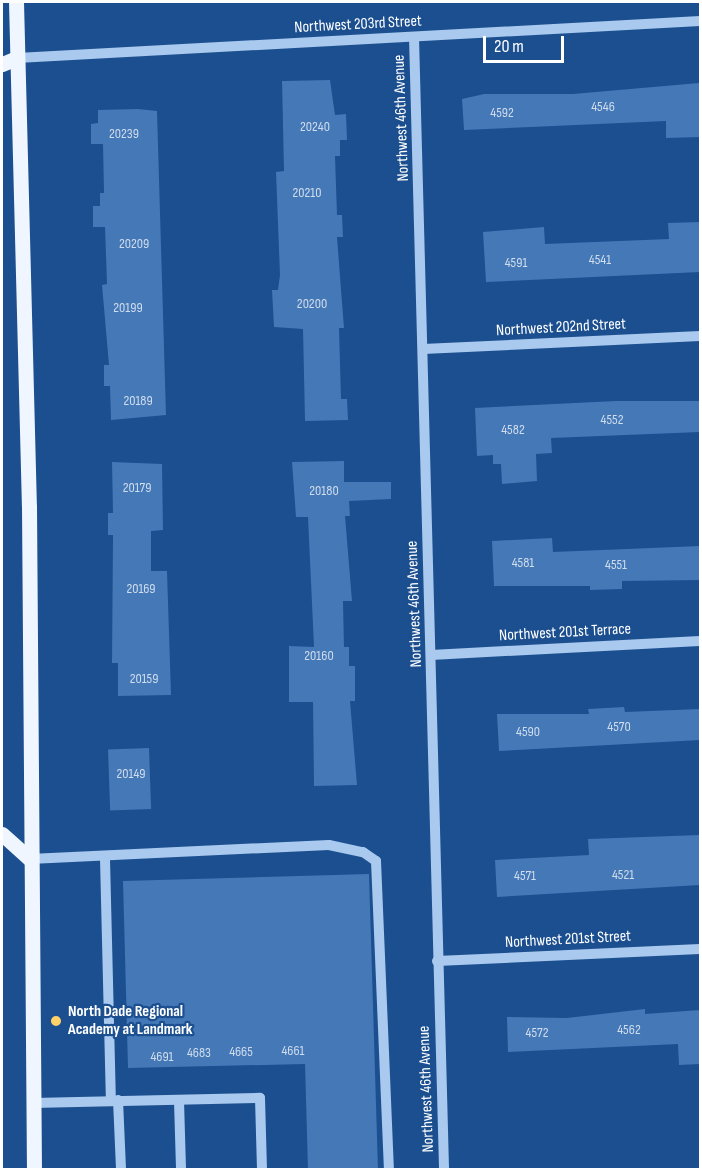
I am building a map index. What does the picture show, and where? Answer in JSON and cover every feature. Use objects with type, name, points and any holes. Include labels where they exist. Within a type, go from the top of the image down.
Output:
[{"type":"main road","points":[[16,2],[29,507],[34,1170]]},
{"type":"main road","points":[[2,64],[17,58]]},
{"type":"main road","points":[[2,834],[30,859]]},
{"type":"street","name":"Northwest 203rd Street","points":[[17,58],[700,21]]},
{"type":"street","name":"Northwest 46th Avenue","points":[[414,37],[444,1170]]},
{"type":"street","name":"Northwest 202nd Street","points":[[423,349],[700,336]]},
{"type":"street","name":"Northwest 201st Terrace","points":[[431,655],[700,641]]},
{"type":"street","points":[[30,859],[105,859],[329,845],[363,852],[376,861],[389,1170]]},
{"type":"street","points":[[105,859],[120,1170]]},
{"type":"street","name":"Northwest 201st Street","points":[[437,961],[700,949]]},
{"type":"street","points":[[33,1103],[260,1098],[262,1170]]},
{"type":"street","points":[[179,1101],[181,1170]]},
{"type":"building","points":[[330,80],[335,115],[346,114],[347,140],[340,140],[340,156],[335,156],[337,215],[342,215],[343,237],[337,237],[344,328],[339,328],[341,399],[347,399],[348,420],[305,421],[303,329],[274,327],[272,290],[278,290],[280,275],[276,172],[284,171],[282,81]]},
{"type":"building","points":[[699,83],[700,137],[666,138],[666,121],[464,130],[462,99],[484,94],[573,94]]},
{"type":"building","points":[[98,110],[157,111],[166,415],[111,420],[110,386],[104,386],[104,365],[109,365],[102,285],[107,284],[105,227],[93,227],[93,206],[100,206],[100,193],[104,193],[103,144],[91,144],[91,124],[98,123]]},
{"type":"building","points":[[700,222],[700,272],[486,282],[483,232],[544,227],[545,244],[669,239],[668,223]]},
{"type":"building","points":[[616,401],[700,401],[700,432],[551,438],[552,453],[536,454],[537,481],[502,484],[501,464],[493,464],[493,455],[477,456],[475,408]]},
{"type":"building","points":[[344,461],[344,482],[391,482],[391,499],[349,501],[350,516],[345,516],[352,601],[343,601],[344,647],[349,647],[349,666],[355,666],[355,701],[350,701],[357,785],[314,786],[313,702],[289,702],[289,646],[314,647],[308,517],[296,517],[292,462]]},
{"type":"building","points":[[112,462],[162,464],[163,530],[151,531],[151,571],[167,571],[171,695],[118,696],[118,663],[112,663],[113,535],[108,535],[108,513],[113,513]]},
{"type":"building","points":[[552,538],[553,552],[700,546],[700,580],[622,581],[622,589],[590,590],[590,586],[494,586],[492,541]]},
{"type":"building","points":[[624,707],[625,712],[700,709],[700,740],[499,751],[497,714],[589,714],[588,709]]},
{"type":"building","points":[[149,748],[151,809],[110,810],[108,749]]},
{"type":"building","points":[[700,835],[700,885],[497,897],[495,860],[589,855],[588,839]]},
{"type":"building","points":[[369,874],[378,1170],[308,1170],[305,1064],[128,1068],[123,881]]},
{"type":"building","points":[[645,1009],[645,1014],[700,1010],[700,1064],[679,1065],[678,1044],[508,1052],[507,1017],[567,1018]]},
{"type":"place","name":"North Dade Regional Academy at Landmark","points":[[56,1021]]}]
